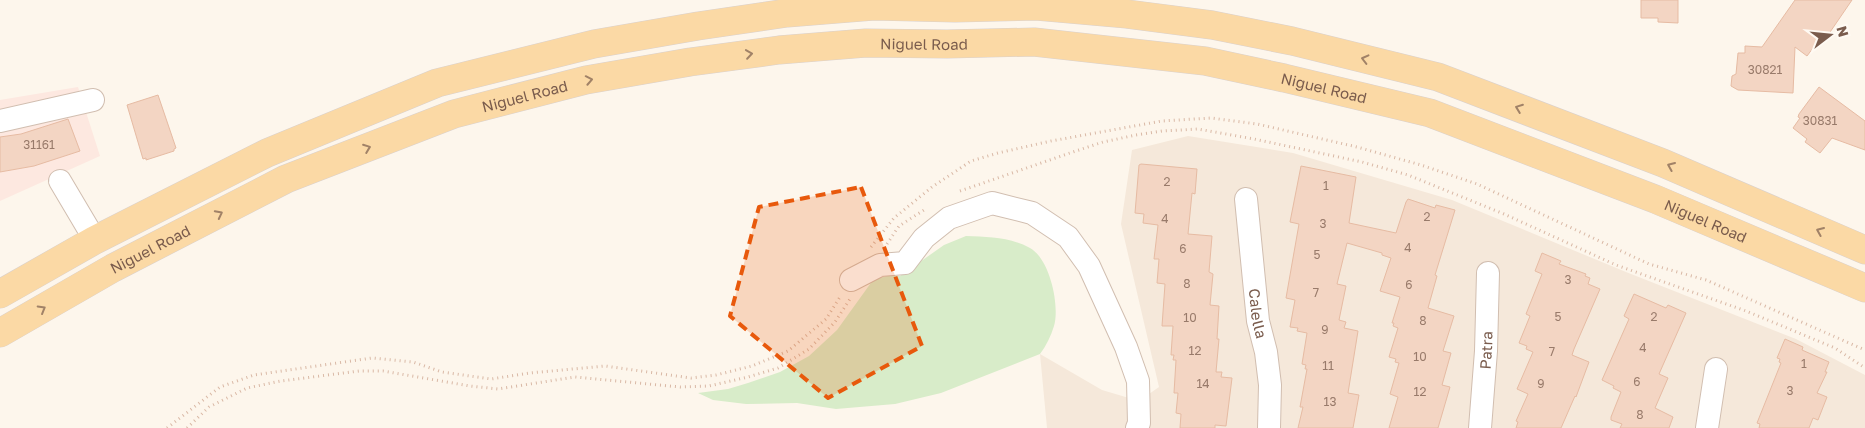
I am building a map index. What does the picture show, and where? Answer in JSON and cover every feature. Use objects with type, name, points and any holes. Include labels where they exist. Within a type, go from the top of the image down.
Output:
[{"type":"main road","points":[[0,294],[95,240],[267,153],[437,83],[585,46],[698,26],[787,13],[874,6],[954,8],[1036,6],[1127,14],[1212,25],[1292,41],[1438,77],[1663,163],[1865,250]]},
{"type":"main road","name":"Niguel Road","points":[[0,334],[113,268],[286,179],[454,114],[586,80],[690,62],[779,50],[866,43],[1034,42],[1205,61],[1430,113],[1655,199],[1865,288]]},
{"type":"main road","points":[[95,240],[113,268]]},
{"type":"street","points":[[0,121],[93,100]]},
{"type":"street","points":[[60,181],[95,240]]},
{"type":"street","name":"Calella","points":[[1246,199],[1258,321],[1266,352],[1270,385],[1270,428]]},
{"type":"street","points":[[860,275],[880,265],[905,263],[924,238],[949,218],[992,203],[1032,213],[1068,237],[1089,266],[1126,347],[1138,381],[1139,423],[1136,428]]},
{"type":"street","name":"Patra","points":[[1480,428],[1486,351],[1488,273]]},
{"type":"street","points":[[1707,428],[1716,369]]},
{"type":"path","points":[[187,428],[209,408],[247,388],[281,381],[359,371],[383,371],[498,389],[575,377],[680,387],[709,386],[748,378],[778,368],[809,349],[835,322],[860,275],[872,246],[894,218],[950,174],[971,162],[998,153],[1162,121],[1211,118],[1257,124],[1357,147],[1421,165],[1477,184],[1649,264],[1706,280],[1865,350]]},
{"type":"path","points":[[953,194],[976,184],[1103,142],[1136,135],[1198,129],[1254,139],[1362,162],[1408,175],[1504,214],[1616,265],[1746,311],[1835,348],[1865,368]]},
{"type":"path","points":[[167,428],[220,387],[254,375],[372,358],[413,362],[442,372],[490,379],[605,366],[691,378],[716,375],[752,366],[788,351],[826,319],[899,226],[927,208]]},
{"type":"highlighted area","points":[[861,187],[922,346],[828,398],[730,316],[759,207]]},
{"type":"shaded area","points":[[78,87],[100,156],[0,201],[0,100]]},
{"type":"shaded area","points":[[1188,136],[1293,153],[1452,200],[1626,272],[1796,339],[1865,375],[1865,428],[1047,428],[1040,354],[1102,390],[1139,401],[1159,387],[1121,224],[1132,150]]},
{"type":"green space","points":[[966,236],[999,238],[1022,244],[1037,254],[1043,262],[1052,284],[1056,317],[1051,333],[1040,354],[941,393],[895,404],[836,409],[797,403],[746,404],[713,400],[698,393],[728,389],[748,383],[780,372],[809,356],[837,330],[873,280],[887,276],[900,276],[944,245]]},
{"type":"building","points":[[1641,0],[1678,0],[1678,23],[1658,22],[1658,18],[1641,18]]},
{"type":"building","points":[[1795,0],[1852,0],[1826,38],[1822,36],[1807,56],[1795,47],[1793,93],[1738,90],[1731,86],[1732,76],[1736,74],[1738,53],[1745,53],[1745,46],[1762,47]]},
{"type":"building","points":[[1819,87],[1865,121],[1865,150],[1832,138],[1820,153],[1805,142],[1807,139],[1793,128],[1800,118],[1798,117],[1799,114]]},
{"type":"building","points":[[158,95],[176,148],[174,151],[146,160],[146,158],[143,159],[127,105]]},
{"type":"building","points":[[68,119],[80,151],[34,166],[0,172],[0,137],[21,134]]},
{"type":"building","points":[[1139,165],[1197,169],[1195,194],[1192,193],[1188,234],[1212,236],[1209,272],[1213,274],[1210,305],[1219,306],[1216,372],[1222,372],[1221,377],[1232,378],[1226,426],[1215,425],[1215,428],[1180,428],[1181,414],[1176,413],[1178,393],[1174,393],[1176,360],[1173,360],[1174,355],[1171,355],[1173,326],[1162,326],[1165,284],[1157,283],[1159,259],[1154,259],[1158,225],[1143,223],[1144,214],[1135,213]]},
{"type":"building","points":[[1301,166],[1356,177],[1349,223],[1396,233],[1408,199],[1435,208],[1436,205],[1455,210],[1435,275],[1437,276],[1428,308],[1454,316],[1443,351],[1451,353],[1442,385],[1450,387],[1438,428],[1389,428],[1398,397],[1390,394],[1399,363],[1395,362],[1396,359],[1389,357],[1398,328],[1393,326],[1394,323],[1392,323],[1400,297],[1380,291],[1391,258],[1382,255],[1382,253],[1347,243],[1337,284],[1346,286],[1339,320],[1346,322],[1344,328],[1358,331],[1348,393],[1359,395],[1353,428],[1298,428],[1303,407],[1300,407],[1307,369],[1305,369],[1306,365],[1302,364],[1307,333],[1297,331],[1298,328],[1290,327],[1295,300],[1286,298],[1299,224],[1290,222]]},
{"type":"building","points":[[1542,253],[1561,261],[1559,264],[1586,274],[1585,276],[1590,278],[1588,284],[1600,289],[1572,355],[1589,362],[1576,397],[1561,428],[1516,428],[1518,422],[1516,421],[1528,394],[1517,389],[1533,352],[1526,349],[1527,346],[1519,343],[1530,316],[1526,314],[1542,274],[1535,271]]},
{"type":"building","points":[[1634,294],[1666,308],[1668,305],[1686,313],[1659,374],[1668,378],[1655,408],[1673,417],[1669,428],[1620,428],[1622,424],[1611,420],[1621,392],[1602,380],[1629,319],[1624,316]]},
{"type":"building","points":[[1785,339],[1803,347],[1802,350],[1829,362],[1825,372],[1827,372],[1817,393],[1827,397],[1818,420],[1813,418],[1809,428],[1759,428],[1760,424],[1757,423],[1781,363],[1779,362],[1780,359],[1777,358]]}]
